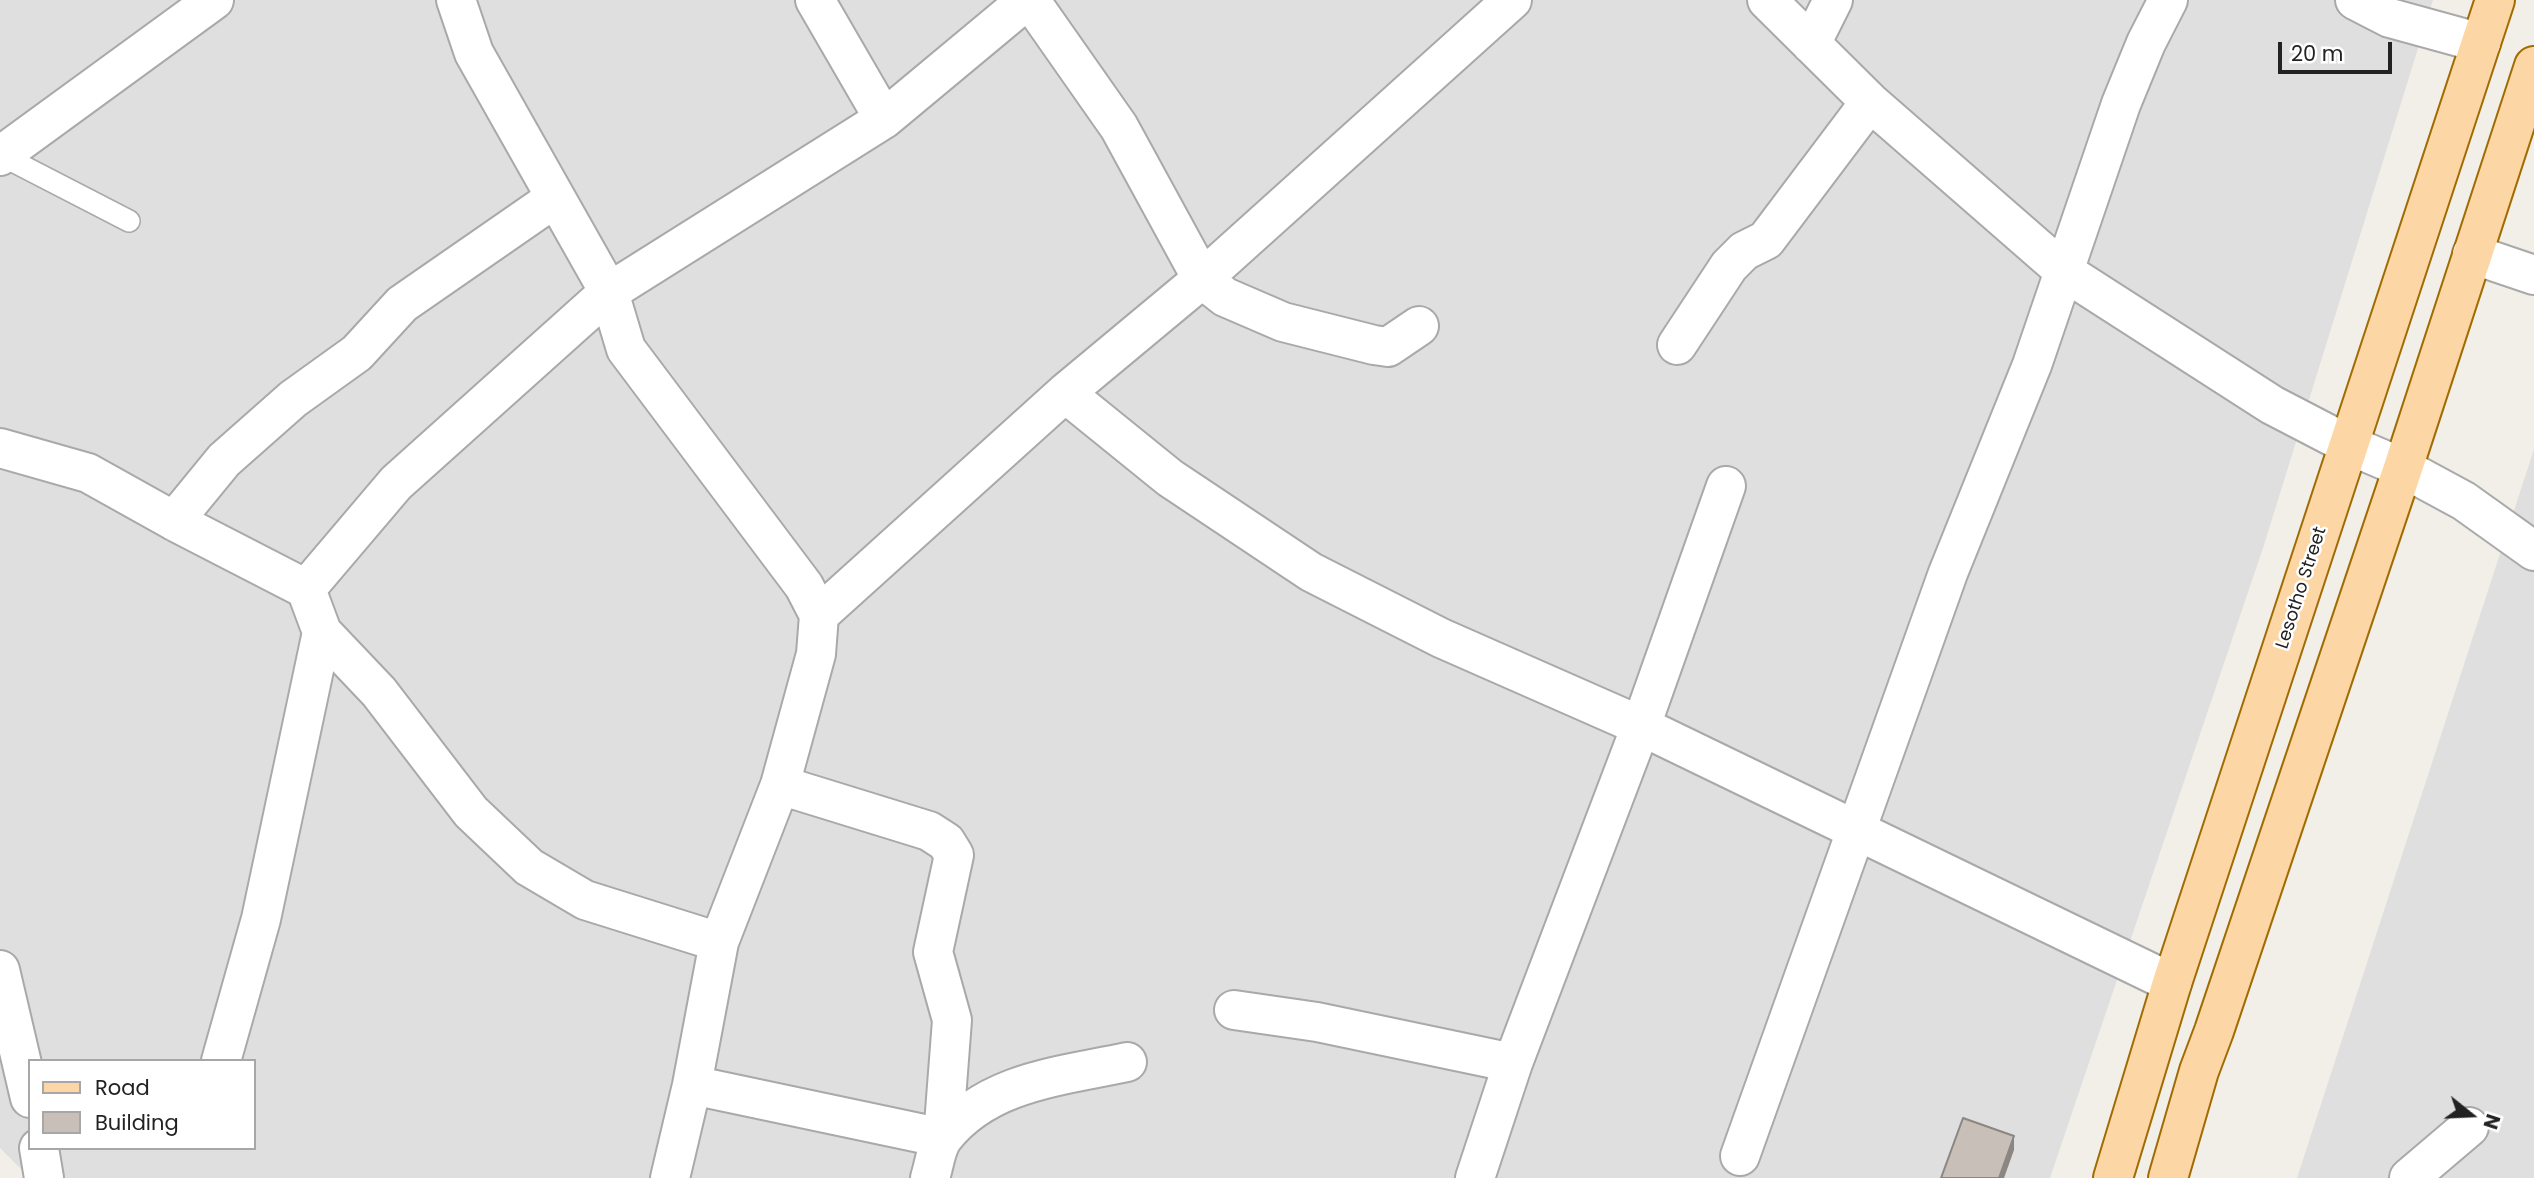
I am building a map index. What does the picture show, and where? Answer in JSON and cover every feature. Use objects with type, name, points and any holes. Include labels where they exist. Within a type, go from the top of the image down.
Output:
[{"type":"main road","name":"Lesotho Street","points":[[2113,1178],[2172,984],[2495,0]]},
{"type":"main road","points":[[2174,1175],[2199,1071],[2403,468],[2534,66]]},
{"type":"street","points":[[0,156],[215,0]]},
{"type":"street","points":[[456,0],[474,53],[609,292],[626,349],[804,586],[820,615],[816,654],[780,785],[719,942],[692,1085],[670,1178]]},
{"type":"street","points":[[815,0],[884,119]]},
{"type":"street","points":[[306,589],[396,483],[609,292],[884,119],[1029,0],[1119,127],[1202,279],[1225,297],[1283,322],[1374,345],[1388,347],[1419,327]]},
{"type":"street","points":[[820,615],[1065,393],[1202,279],[1512,0]]},
{"type":"street","points":[[1767,0],[1870,102],[2065,272],[2272,405],[2348,445],[2403,468],[2464,501],[2534,551]]},
{"type":"street","points":[[1811,44],[1833,0]]},
{"type":"street","points":[[1740,1156],[1948,573],[2032,365],[2121,104],[2146,43],[2168,0]]},
{"type":"street","points":[[2355,0],[2390,18],[2481,43]]},
{"type":"street","points":[[1677,345],[1729,266],[1744,251],[1766,240],[1870,102]]},
{"type":"street","points":[[174,522],[224,460],[293,399],[357,353],[402,304],[555,198]]},
{"type":"street","points":[[2472,254],[2534,275]]},
{"type":"street","points":[[1065,393],[1170,478],[1311,572],[1441,638],[1641,726],[2172,984]]},
{"type":"street","points":[[0,448],[88,473],[174,522],[306,589],[322,632],[379,692],[471,813],[529,867],[585,900],[719,942]]},
{"type":"street","points":[[1475,1178],[1513,1063],[1641,726],[1726,486]]},
{"type":"street","points":[[222,1059],[261,919],[322,632]]},
{"type":"street","points":[[780,785],[929,831],[946,842],[954,855],[933,952],[952,1020],[943,1139],[930,1178]]},
{"type":"street","points":[[0,970],[28,1089]]},
{"type":"street","points":[[1234,1010],[1317,1022],[1513,1063]]},
{"type":"street","points":[[943,1139],[980,1103],[1019,1086],[1127,1062]]},
{"type":"street","points":[[692,1085],[943,1139]]},
{"type":"street","points":[[2409,1178],[2469,1127]]},
{"type":"street","points":[[38,1150],[44,1178]]},
{"type":"lane","points":[[0,156],[129,221]]},
{"type":"shaded area","points":[[0,0],[2433,0],[2264,545],[2050,1178],[30,1178],[0,1148]]},
{"type":"shaded area","points":[[2534,449],[2534,1178],[2297,1178]]},
{"type":"building","points":[[1963,1118],[2014,1136],[1999,1178],[1941,1178]]}]
